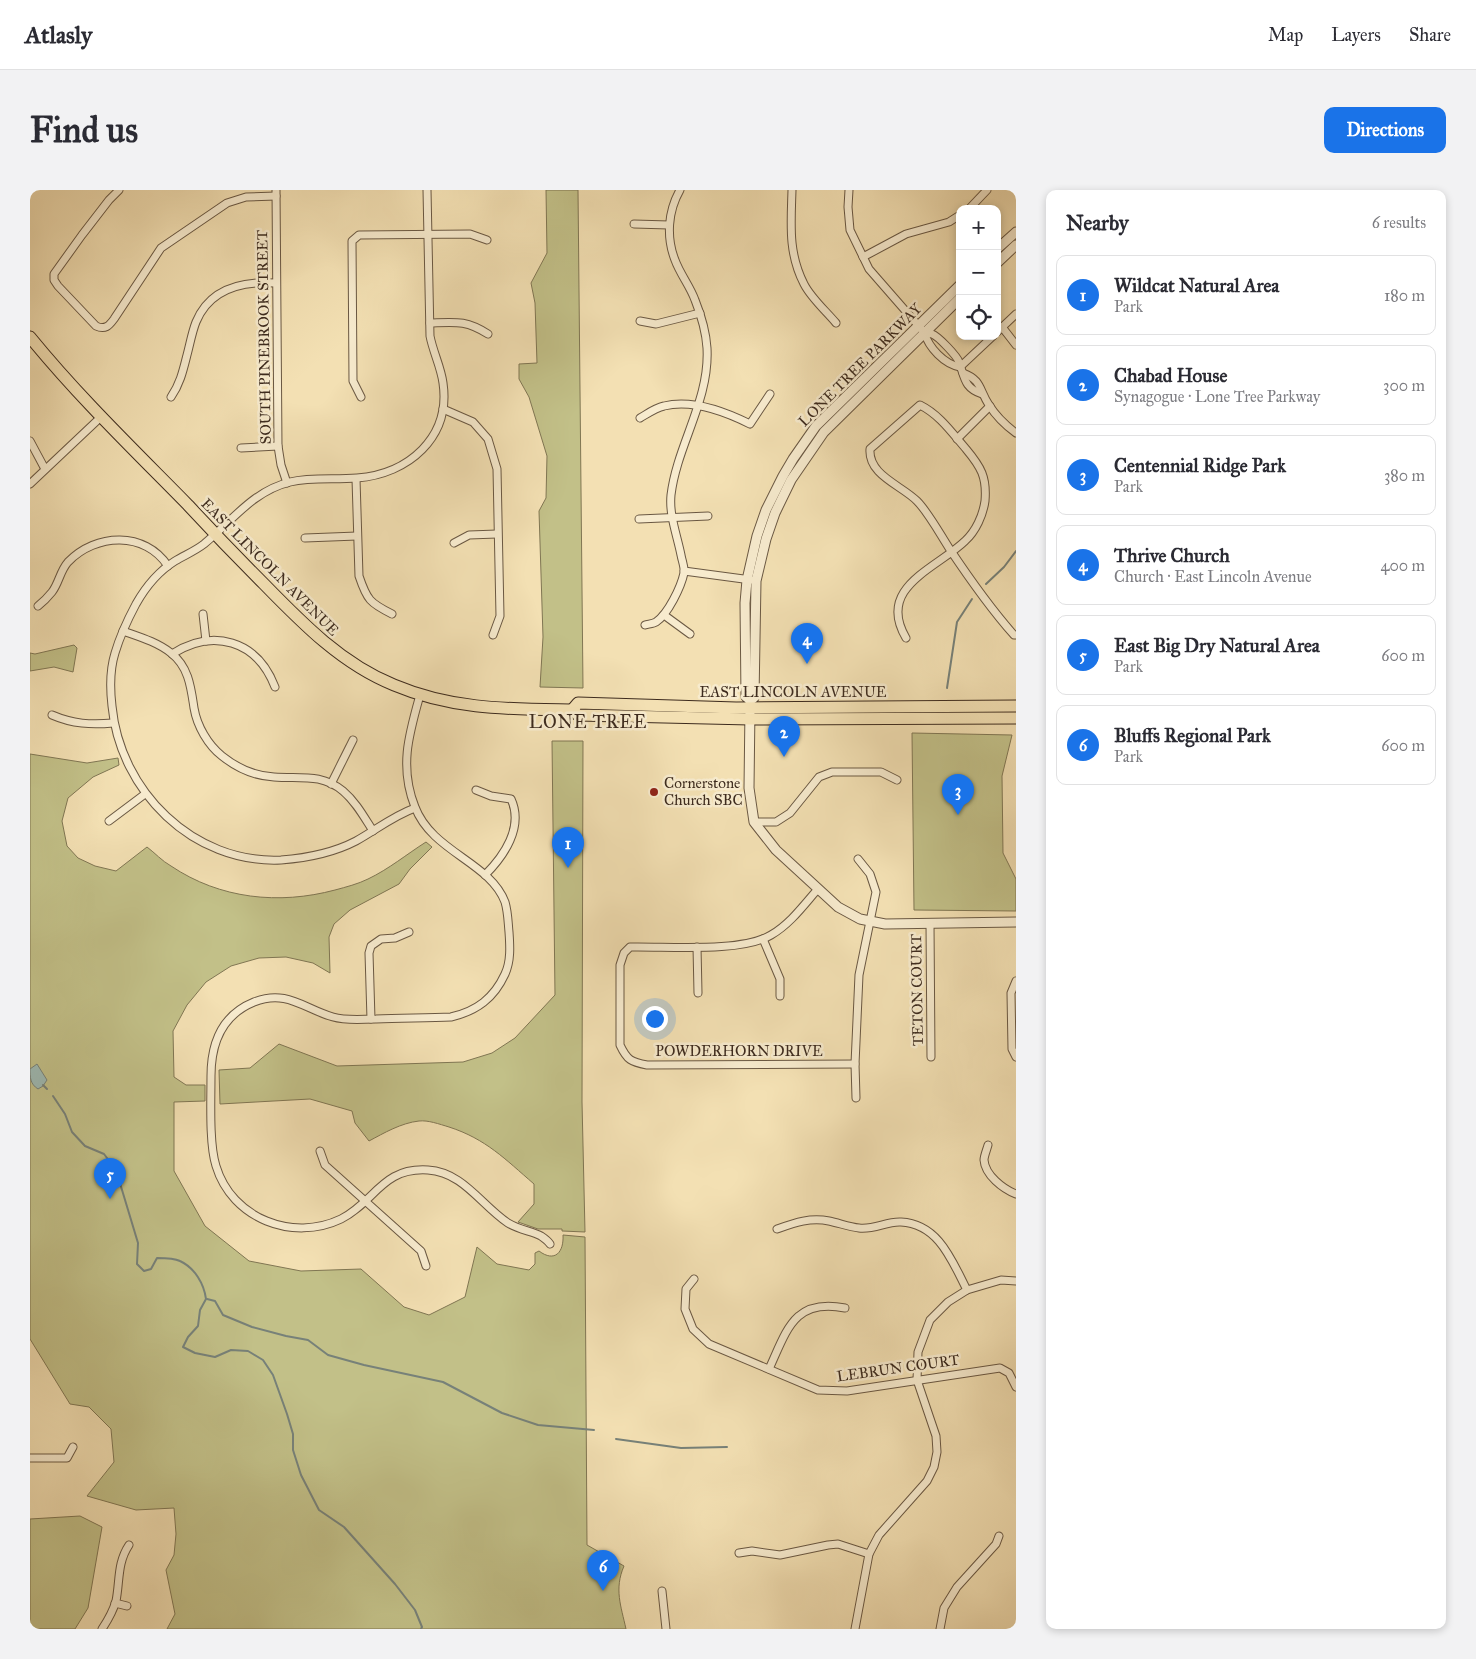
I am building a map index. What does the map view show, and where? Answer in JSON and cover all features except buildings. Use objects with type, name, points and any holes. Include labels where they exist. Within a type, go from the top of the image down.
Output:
[{"type":"main road","name":"EAST LINCOLN AVENUE","points":[[30,337],[53,366]]},
{"type":"main road","name":"EAST LINCOLN AVENUE","points":[[30,345],[102,416],[289,610],[338,654],[375,677],[420,695],[454,704],[486,708],[572,710],[578,704],[1016,718]]},
{"type":"main road","name":"EAST LINCOLN AVENUE","points":[[750,709],[1016,706]]},
{"type":"street","points":[[119,190],[92,221],[54,274],[54,280],[58,286],[100,328],[110,326],[161,248],[227,203],[246,197],[276,193]]},
{"type":"street","points":[[415,808],[394,817],[356,841],[319,855],[279,860],[257,859],[222,849],[194,837],[176,826],[145,794],[126,761],[114,723],[111,679],[114,654],[123,631],[152,581],[168,566],[193,552],[254,498],[287,483],[303,480],[356,478],[386,473],[412,460],[430,440],[438,426],[443,409],[443,383],[430,336],[427,190]]},
{"type":"street","points":[[645,625],[654,623],[664,615],[680,586],[684,571],[672,518],[671,498],[674,480],[698,406],[707,367],[707,347],[700,313],[675,260],[670,244],[669,225],[674,200],[680,190]]},
{"type":"street","points":[[792,190],[790,230],[793,258],[805,286],[836,323]]},
{"type":"street","points":[[849,190],[850,230],[869,269],[921,329],[927,341],[947,364],[962,370]]},
{"type":"street","points":[[972,205],[985,190]]},
{"type":"street","name":"SOUTH PINEBROOK STREET","points":[[276,193],[278,446],[287,483]]},
{"type":"street","points":[[863,257],[906,234],[949,222],[956,218]]},
{"type":"street","points":[[634,224],[669,225]]},
{"type":"street","points":[[1001,245],[1016,232]]},
{"type":"street","points":[[361,397],[353,381],[352,241],[359,235],[428,234],[470,234],[487,240]]},
{"type":"street","points":[[1001,259],[1016,245]]},
{"type":"street","points":[[171,397],[179,386],[196,322],[207,304],[216,296],[237,286],[248,283],[276,283]]},
{"type":"street","name":"LONE TREE PARKWAY","points":[[956,290],[824,432],[791,480],[775,513],[752,580],[754,698],[750,709],[749,788],[754,822],[769,843],[817,890],[846,913],[869,922],[885,924],[1016,922]]},
{"type":"street","name":"LONE TREE PARKWAY","points":[[921,329],[956,301]]},
{"type":"street","points":[[640,321],[656,324],[700,313]]},
{"type":"street","points":[[1001,329],[1016,314]]},
{"type":"street","points":[[430,323],[473,324],[488,334]]},
{"type":"street","points":[[921,329],[933,334],[954,354],[959,361],[968,387],[982,394],[1004,424],[1016,433]]},
{"type":"street","points":[[1001,331],[1016,345]]},
{"type":"street","points":[[962,370],[989,340]]},
{"type":"street","points":[[640,418],[656,409],[678,404],[698,406],[733,416],[750,424],[770,394]]},
{"type":"street","points":[[906,638],[900,629],[897,608],[899,600],[914,578],[952,553],[974,530],[984,510],[986,486],[978,464],[933,411],[920,405],[870,449],[870,456],[874,467],[917,501],[952,553],[1001,620],[1016,635]]},
{"type":"street","points":[[957,439],[990,406]]},
{"type":"street","points":[[443,409],[473,422],[488,439],[497,469],[500,616],[493,635]]},
{"type":"street","points":[[30,484],[102,416]]},
{"type":"street","points":[[30,441],[45,469]]},
{"type":"street","points":[[241,448],[278,446]]},
{"type":"street","points":[[356,478],[359,576],[363,589],[373,604],[392,614]]},
{"type":"street","points":[[640,519],[708,516]]},
{"type":"street","points":[[454,544],[469,534],[497,534]]},
{"type":"street","points":[[305,538],[357,536]]},
{"type":"street","points":[[38,606],[52,592],[68,562],[81,551],[96,543],[116,540],[134,541],[158,553],[168,566]]},
{"type":"street","points":[[684,571],[752,580]]},
{"type":"street","points":[[203,614],[206,640]]},
{"type":"street","points":[[664,615],[690,634]]},
{"type":"street","points":[[123,631],[153,642],[172,654],[180,663],[191,685],[194,709],[202,730],[208,741],[223,758],[260,775],[306,777],[320,779],[331,784],[350,798],[373,831]]},
{"type":"street","points":[[172,654],[188,644],[206,640],[228,642],[249,652],[265,666],[275,687]]},
{"type":"street","points":[[420,695],[406,751],[408,777],[415,808],[433,835],[443,845],[485,875],[500,892],[508,914],[509,958],[507,970],[496,991],[487,1001],[465,1014],[451,1017],[336,1018],[291,1000],[273,998],[255,1002],[245,1007],[234,1015],[220,1031],[212,1053],[213,1143],[216,1166],[227,1189],[245,1209],[269,1223],[286,1228],[300,1229],[315,1227],[341,1219],[351,1213],[382,1184],[397,1175],[414,1170],[437,1171],[459,1180],[508,1223],[518,1229],[540,1236],[550,1244]]},
{"type":"street","points":[[52,715],[66,721],[86,724],[114,723]]},
{"type":"street","points":[[331,784],[353,740]]},
{"type":"street","points":[[754,822],[776,822],[790,813],[819,777],[832,772],[881,772],[897,780]]},
{"type":"street","points":[[476,790],[491,796],[511,799],[514,806],[514,826],[508,847],[496,864],[485,875]]},
{"type":"street","points":[[110,821],[145,794]]},
{"type":"street","points":[[856,1098],[855,1064],[859,975],[876,892],[870,874],[858,860]]},
{"type":"street","points":[[698,993],[697,947],[741,945],[763,939],[790,922],[817,890]]},
{"type":"street","name":"TETON COURT","points":[[930,923],[931,1057]]},
{"type":"street","points":[[370,1019],[369,953],[371,946],[381,939],[395,938],[410,932]]},
{"type":"street","points":[[763,939],[780,979],[780,996]]},
{"type":"street","name":"POWDERHORN DRIVE","points":[[697,947],[630,947],[624,953],[620,964],[620,1045],[625,1056],[634,1062],[647,1065],[855,1064]]},
{"type":"street","points":[[1016,981],[1011,993],[1012,1049],[1016,1057]]},
{"type":"street","points":[[988,1145],[984,1160],[990,1176],[1007,1190],[1016,1194]]},
{"type":"street","points":[[320,1151],[326,1165],[421,1251],[426,1266]]},
{"type":"street","points":[[776,1228],[804,1220],[826,1220],[859,1228],[873,1228],[900,1222],[925,1228],[942,1244],[967,1290]]},
{"type":"street","name":"LEBRUN COURT","points":[[694,1279],[686,1289],[685,1309],[693,1329],[709,1344],[818,1390],[847,1391],[1000,1368],[1009,1373],[1016,1388]]},
{"type":"street","points":[[855,1629],[869,1554],[879,1535],[928,1481],[934,1467],[937,1452],[936,1436],[918,1380],[918,1352],[930,1320],[948,1302],[967,1290],[1001,1280],[1016,1281]]},
{"type":"street","points":[[769,1369],[787,1330],[800,1315],[818,1306],[829,1305],[845,1308]]},
{"type":"street","points":[[30,1458],[67,1458],[73,1447]]},
{"type":"street","points":[[940,1629],[944,1608],[957,1587],[996,1544],[998,1536]]},
{"type":"street","points":[[740,1553],[752,1551],[780,1555],[838,1544],[869,1554]]},
{"type":"street","points":[[102,1629],[111,1615],[115,1603],[121,1560],[129,1545]]},
{"type":"street","points":[[662,1591],[666,1629]]},
{"type":"street","points":[[115,1603],[127,1606]]},
{"type":"shaded area","points":[[546,190],[578,190],[583,688],[540,687],[543,637],[539,511],[546,498],[547,456],[529,397],[519,379],[519,364],[537,363],[535,303],[531,283],[547,253]]},
{"type":"shaded area","points":[[74,645],[77,648],[73,672],[54,667],[30,671],[30,653],[35,654]]},
{"type":"shaded area","points":[[912,733],[1012,735],[1002,776],[1003,853],[1016,879],[1016,911],[914,910]]},
{"type":"shaded area","points":[[552,741],[583,741],[582,1102],[585,1232],[562,1231],[562,1229],[538,1229],[518,1222],[534,1204],[534,1184],[485,1144],[474,1137],[449,1127],[426,1121],[412,1122],[369,1141],[355,1123],[352,1111],[310,1099],[220,1104],[219,1070],[250,1068],[279,1044],[337,1066],[463,1062],[492,1053],[515,1038],[555,995]]},
{"type":"shaded area","points":[[30,754],[87,763],[118,758],[119,765],[93,777],[68,798],[62,821],[67,846],[78,858],[95,866],[116,871],[147,847],[168,864],[209,886],[250,896],[271,898],[293,897],[314,895],[356,884],[383,871],[426,842],[432,847],[410,869],[399,884],[350,910],[334,924],[329,937],[330,973],[313,963],[286,957],[259,958],[231,966],[206,982],[187,1005],[173,1031],[174,1077],[186,1085],[205,1085],[205,1101],[174,1102],[174,1171],[205,1226],[249,1261],[301,1271],[361,1269],[404,1307],[429,1315],[465,1297],[477,1247],[497,1264],[529,1270],[535,1264],[535,1253],[539,1251],[554,1256],[560,1251],[563,1235],[585,1237],[587,1545],[624,1566],[619,1582],[619,1590],[626,1629],[167,1629],[175,1614],[166,1570],[174,1555],[176,1534],[174,1508],[136,1510],[87,1496],[114,1462],[111,1429],[89,1407],[70,1404],[30,1339]]},
{"type":"shaded area","points":[[80,1516],[102,1527],[88,1608],[75,1629],[30,1629],[30,1519]]},
{"type":"water","points":[[37,1064],[47,1080],[38,1089],[32,1083],[30,1075],[30,1069]]},
{"type":"waterway","points":[[986,584],[1004,567],[1016,551]]},
{"type":"waterway","points":[[947,688],[957,622],[972,599]]},
{"type":"waterway","points":[[43,1085],[47,1089]]},
{"type":"waterway","points":[[53,1096],[65,1114],[72,1132],[85,1146],[104,1154],[116,1170],[138,1243],[137,1264],[144,1271],[151,1269],[157,1258],[178,1260],[190,1268],[201,1282],[206,1299],[200,1310],[198,1326],[188,1337],[183,1347],[195,1353],[215,1357],[231,1350],[248,1351],[263,1360],[273,1375],[287,1414],[293,1434],[293,1450],[301,1475],[319,1510],[344,1527],[395,1584],[415,1610],[422,1627],[421,1629]]},
{"type":"waterway","points":[[207,1299],[215,1301],[223,1315],[252,1327],[308,1340],[328,1355],[364,1365],[443,1382],[502,1413],[538,1425],[594,1430]]},
{"type":"waterway","points":[[616,1439],[681,1448],[727,1447]]},
{"type":"place","name":"Thrive Church","points":[[807,664]]},
{"type":"place","name":"Chabad House","points":[[784,757]]},
{"type":"place","name":"Cornerstone Church SBC","points":[[654,792]]},
{"type":"place","name":"Centennial Ridge Park","points":[[958,815]]},
{"type":"place","name":"Wildcat Natural Area","points":[[568,868]]},
{"type":"place","name":"East Big Dry Natural Area","points":[[110,1199]]},
{"type":"place","name":"Bluffs Regional Park","points":[[603,1591]]},
{"type":"district","name":"LONE TREE","points":[[588,722]]}]
